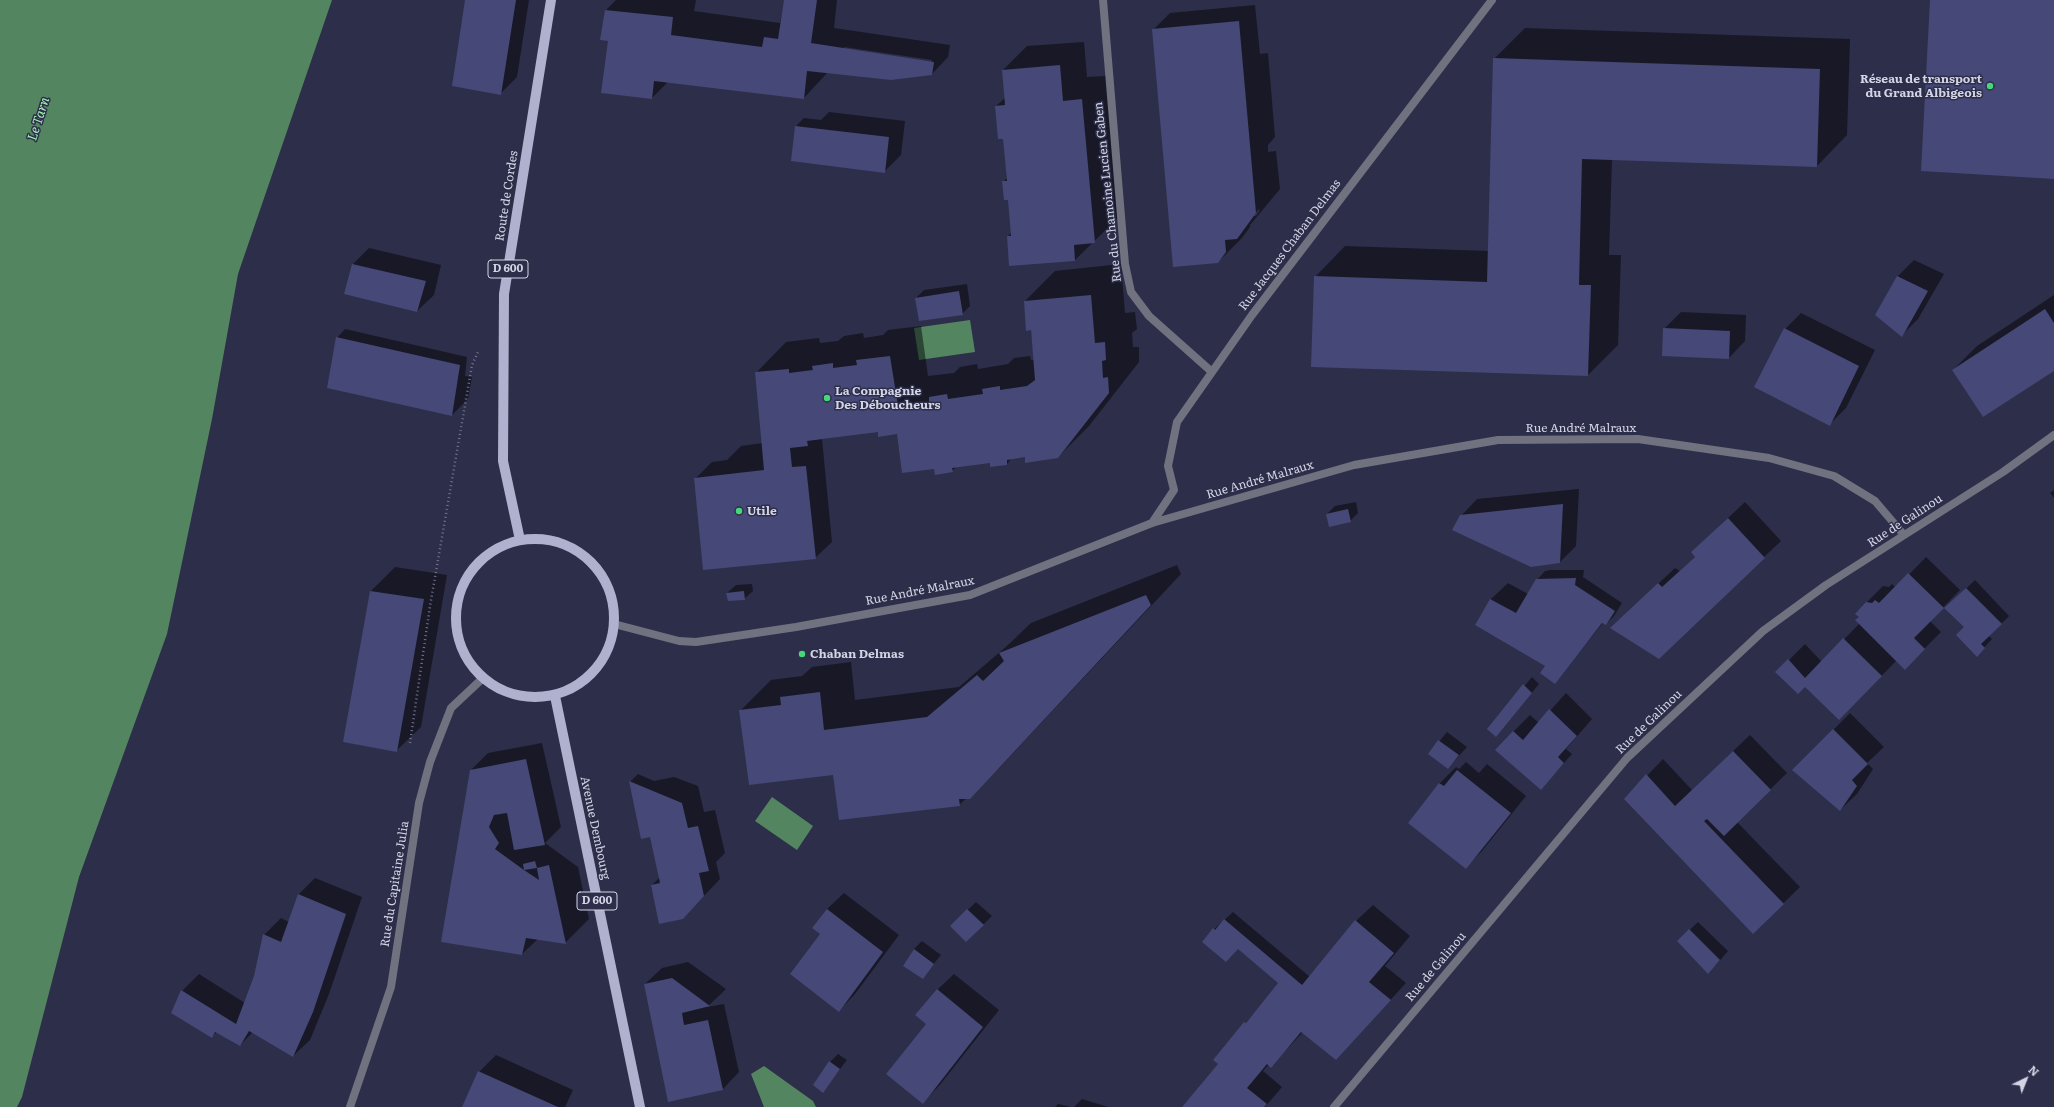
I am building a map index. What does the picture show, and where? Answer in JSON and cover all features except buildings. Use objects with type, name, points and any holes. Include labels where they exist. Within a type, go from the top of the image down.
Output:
[{"type":"main road","name":"Route de Cordes","points":[[520,540],[503,460],[504,294],[551,0]]},
{"type":"main road","points":[[544,539],[568,546],[588,559],[604,578],[613,600],[614,624],[609,648],[596,670],[578,686],[554,696],[529,697],[504,691],[483,678],[467,658],[458,635],[456,610],[463,586],[477,565],[491,553],[496,549],[520,540],[544,539]]},
{"type":"main road","name":"Avenue Dembourg","points":[[554,696],[640,1107]]},
{"type":"street","name":"Rue du Chamoine Lucien Gaben","points":[[1103,0],[1125,264],[1131,292],[1149,316],[1212,372]]},
{"type":"street","name":"Rue Jacques Chaban Delmas","points":[[1152,523],[1174,490],[1168,466],[1177,422],[1256,310],[1492,0]]},
{"type":"street","name":"Rue de Galinou","points":[[1334,1107],[1627,758],[1763,631],[1826,586],[2003,472],[2054,435]]},
{"type":"street","name":"Rue André Malraux","points":[[614,624],[679,641],[696,642],[796,627],[970,595],[1152,523],[1354,465],[1498,440],[1638,439],[1769,458],[1834,476],[1875,501],[1904,535]]},
{"type":"street","name":"Rue du Capitaine Julia","points":[[350,1107],[391,987],[420,803],[430,762],[451,708],[483,678]]},
{"type":"path","points":[[409,750],[438,560],[472,366],[478,351]]},
{"type":"water","name":"Le Tarn","points":[[0,0],[332,0],[238,274],[212,419],[167,634],[79,877],[22,1097],[17,1107],[0,1107]]},
{"type":"water","points":[[970,320],[975,352],[919,360],[914,328]]},
{"type":"water","points":[[772,797],[813,826],[797,850],[755,821]]},
{"type":"water","points":[[764,1066],[813,1101],[816,1107],[764,1107],[751,1074]]},
{"type":"place","name":"Réseau de transport du Grand Albigeois","points":[[1990,86]]},
{"type":"place","name":"La Compagnie Des Déboucheurs","points":[[827,398]]},
{"type":"place","name":"Utile","points":[[739,511]]},
{"type":"place","name":"Chaban Delmas","points":[[802,654]]}]
